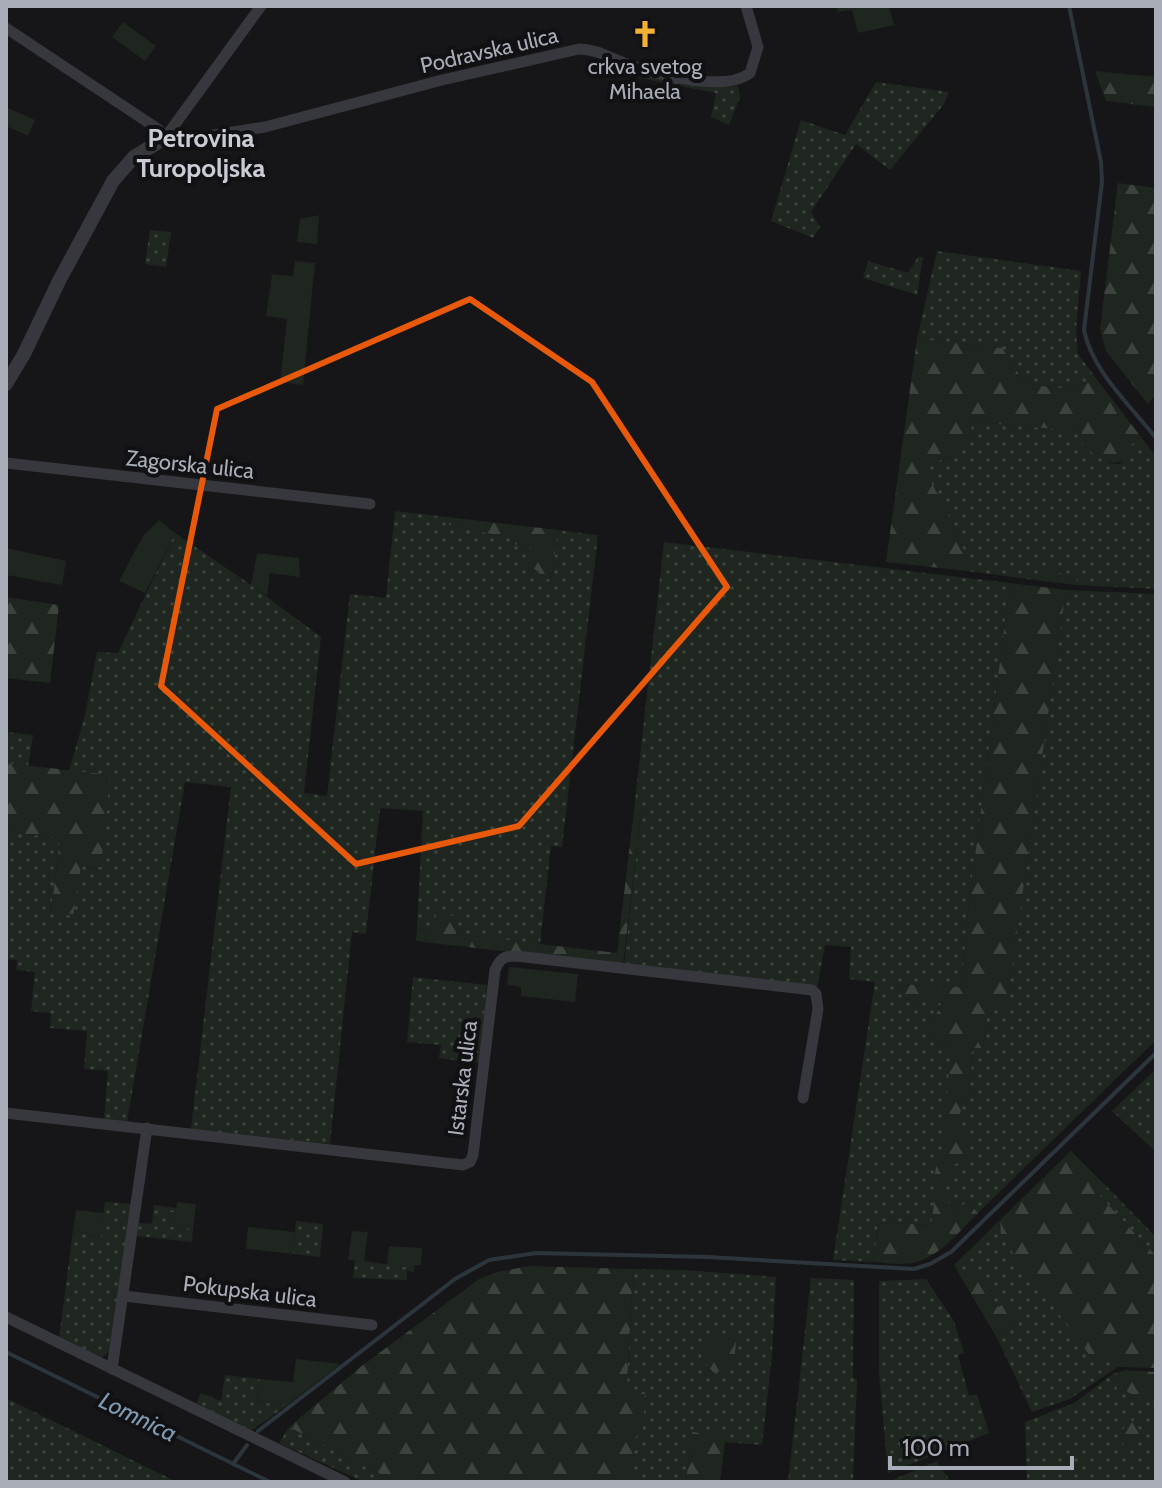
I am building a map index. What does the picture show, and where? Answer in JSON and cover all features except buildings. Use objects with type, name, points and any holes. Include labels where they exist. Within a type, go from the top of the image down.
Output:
[{"type":"street","points":[[6,384],[113,181],[134,157],[165,138],[261,6]]},
{"type":"street","name":"Podravska ulica","points":[[165,138],[195,138],[265,127],[442,80],[579,49],[677,77],[729,82],[738,80],[750,73],[758,47],[746,6]]},
{"type":"street","points":[[6,28],[158,129],[165,138]]},
{"type":"street","name":"Zagorska ulica","points":[[6,463],[370,504]]},
{"type":"street","name":"Istarska ulica","points":[[6,1113],[455,1165],[470,1162],[485,1067],[495,970],[506,956],[812,990],[816,994],[818,1009],[803,1098]]},
{"type":"street","points":[[112,1369],[147,1128]]},
{"type":"street","name":"Pokupska ulica","points":[[124,1296],[372,1325]]},
{"type":"street","points":[[6,1317],[345,1482]]},
{"type":"highlighted area","points":[[470,299],[592,382],[727,587],[519,826],[356,864],[161,686],[217,409]]},
{"type":"green space","points":[[836,6],[889,6],[894,25],[858,33],[852,10],[838,12]]},
{"type":"green space","points":[[123,22],[156,46],[145,61],[112,37]]},
{"type":"green space","points":[[622,67],[712,85],[738,86],[740,97],[729,125],[711,117],[716,93],[620,74]]},
{"type":"green space","points":[[1095,71],[1156,77],[1156,107],[1106,101]]},
{"type":"green space","points":[[876,82],[949,92],[944,104],[890,170],[856,144],[811,212],[820,227],[813,238],[771,221],[801,120],[845,135]]},
{"type":"green space","points":[[6,107],[35,120],[28,136],[6,126]]},
{"type":"green space","points":[[1118,183],[1156,188],[1156,394],[1148,404],[1106,351],[1100,329]]},
{"type":"green space","points":[[319,215],[317,244],[297,242],[300,219]]},
{"type":"green space","points":[[150,230],[171,232],[166,267],[145,264]]},
{"type":"green space","points":[[937,251],[1081,271],[1076,331],[1078,354],[1098,381],[1056,389],[1024,382],[1002,348],[917,339]]},
{"type":"green space","points":[[918,257],[923,257],[917,295],[863,278],[868,261],[908,273]]},
{"type":"green space","points":[[295,261],[315,263],[303,385],[280,382],[287,319],[266,316],[272,274],[293,276]]},
{"type":"green space","points":[[917,339],[1002,348],[1024,382],[1056,389],[1098,381],[1141,437],[1132,444],[1129,457],[1110,462],[1099,458],[1083,445],[1081,431],[972,422],[965,446],[955,454],[931,463],[928,476],[952,522],[963,549],[967,571],[886,562]]},
{"type":"green space","points":[[972,422],[1082,431],[1083,445],[1109,463],[1120,464],[1132,444],[1141,437],[1156,457],[1156,589],[1076,585],[1077,579],[1039,571],[1034,580],[967,571],[963,549],[952,522],[927,476],[930,463],[960,451],[971,432]]},
{"type":"green space","points":[[395,511],[447,517],[447,524],[510,538],[511,544],[531,546],[551,581],[558,530],[598,535],[562,847],[551,846],[540,944],[455,934],[457,916],[434,930],[417,928],[423,811],[380,808],[366,934],[352,932],[330,1144],[191,1129],[231,787],[185,782],[127,1122],[104,1119],[108,1071],[84,1069],[87,1031],[50,1028],[51,1013],[31,1011],[35,972],[16,970],[17,960],[6,959],[6,828],[24,834],[60,838],[51,912],[81,866],[100,867],[109,776],[69,771],[85,715],[97,652],[118,653],[175,533],[321,637],[304,793],[327,796],[350,594],[386,598]]},
{"type":"green space","points":[[447,517],[558,530],[551,581],[529,565],[531,546],[511,544],[510,538],[446,524]]},
{"type":"green space","points":[[159,520],[175,533],[145,593],[119,581],[143,536]]},
{"type":"green space","points":[[664,542],[1010,583],[961,989],[904,984],[902,999],[941,1003],[929,1025],[937,1042],[951,1048],[952,1165],[970,1130],[959,1125],[962,1099],[969,1095],[973,1048],[983,1047],[988,1008],[1006,1008],[1066,590],[1156,594],[1156,1040],[978,1213],[967,1201],[959,1210],[948,1203],[932,1225],[878,1222],[874,1262],[833,1260],[875,982],[849,979],[851,947],[825,945],[817,988],[624,965],[641,812],[634,810]]},
{"type":"green space","points":[[6,548],[66,561],[62,585],[6,575]]},
{"type":"green space","points":[[257,553],[299,558],[300,577],[270,573],[267,596],[251,585]]},
{"type":"green space","points":[[1048,568],[1077,580],[1076,585],[1034,580],[1039,571]]},
{"type":"green space","points":[[1010,583],[1066,590],[1006,1009],[988,1008],[983,1048],[973,1048],[969,1095],[962,1100],[959,1124],[970,1130],[967,1160],[952,1165],[950,1184],[933,1186],[937,1161],[941,1160],[951,1048],[937,1042],[929,1025],[941,1003],[901,999],[904,984],[961,988]]},
{"type":"green space","points":[[6,597],[59,605],[50,683],[6,678]]},
{"type":"green space","points":[[6,732],[33,735],[28,766],[6,763]]},
{"type":"green space","points":[[6,763],[110,775],[101,867],[81,866],[73,916],[51,913],[60,838],[24,834],[6,828]]},
{"type":"green space","points":[[634,810],[641,811],[623,965],[416,941],[417,928],[434,930],[436,914],[457,916],[456,934],[617,953]]},
{"type":"green space","points":[[509,967],[578,974],[575,1002],[521,996],[521,987],[507,985]]},
{"type":"green space","points":[[413,977],[487,985],[480,1063],[439,1058],[441,1045],[407,1042]]},
{"type":"green space","points":[[1156,1069],[1156,1152],[1112,1111]]},
{"type":"green space","points":[[1071,1151],[1107,1187],[1100,1196],[1156,1256],[1156,1368],[1118,1367],[1111,1355],[1094,1361],[1001,1237],[1000,1220]]},
{"type":"green space","points":[[1107,1187],[1156,1237],[1156,1256],[1100,1196]]},
{"type":"green space","points":[[936,1191],[950,1193],[948,1203],[959,1210],[967,1201],[978,1213],[931,1256],[913,1263],[874,1262],[878,1222],[931,1225]]},
{"type":"green space","points":[[105,1202],[133,1204],[111,1351],[102,1357],[59,1339],[73,1230],[100,1238]]},
{"type":"green space","points":[[177,1202],[196,1204],[193,1229],[168,1226],[169,1212],[176,1212]]},
{"type":"green space","points":[[154,1205],[177,1208],[168,1226],[193,1229],[192,1242],[137,1236],[139,1223],[152,1224]]},
{"type":"green space","points":[[76,1210],[104,1213],[101,1238],[73,1230]]},
{"type":"green space","points":[[1000,1220],[999,1227],[1112,1355],[1118,1367],[1070,1399],[1032,1412],[997,1338],[1019,1324],[998,1307],[989,1293],[992,1290],[969,1271],[962,1279],[954,1265]]},
{"type":"green space","points":[[296,1221],[323,1224],[320,1257],[293,1254]]},
{"type":"green space","points":[[248,1227],[295,1232],[293,1254],[246,1249]]},
{"type":"green space","points":[[352,1231],[368,1232],[364,1262],[348,1260]]},
{"type":"green space","points":[[389,1246],[422,1248],[421,1265],[415,1265],[414,1272],[407,1271],[406,1267],[387,1265]]},
{"type":"green space","points":[[355,1260],[407,1267],[407,1280],[353,1278]]},
{"type":"green space","points":[[530,1266],[633,1269],[627,1383],[633,1384],[633,1392],[645,1392],[643,1429],[634,1439],[634,1482],[396,1482],[289,1427],[363,1365],[479,1279]]},
{"type":"green space","points":[[633,1269],[776,1277],[772,1355],[762,1445],[725,1442],[726,1436],[692,1432],[686,1482],[634,1482],[634,1439],[645,1393],[633,1392],[627,1384]]},
{"type":"green space","points":[[968,1271],[978,1272],[992,1290],[989,1293],[998,1307],[1007,1303],[1019,1324],[997,1338],[962,1279]]},
{"type":"green space","points":[[811,1278],[854,1280],[853,1378],[857,1379],[853,1482],[788,1482]]},
{"type":"green space","points":[[926,1279],[954,1321],[964,1353],[958,1355],[969,1396],[977,1394],[989,1433],[888,1473],[879,1373],[879,1281]]},
{"type":"green space","points":[[737,1334],[733,1370],[713,1372],[701,1357],[704,1337]]},
{"type":"green space","points":[[296,1359],[341,1364],[287,1405],[257,1402],[260,1379],[293,1382]]},
{"type":"green space","points":[[1125,1370],[1156,1372],[1156,1404],[1125,1389],[1118,1392],[1113,1374]]},
{"type":"green space","points":[[1113,1374],[1118,1392],[1125,1389],[1156,1404],[1156,1482],[1027,1482],[1025,1422],[1074,1403]]},
{"type":"green space","points":[[225,1375],[260,1379],[257,1402],[287,1405],[251,1431],[196,1404],[201,1393],[221,1401]]},
{"type":"green space","points":[[6,1398],[177,1482],[6,1482]]},
{"type":"green space","points":[[1124,1416],[1130,1418],[1140,1431],[1138,1443],[1131,1449],[1123,1450]]},
{"type":"green space","points":[[289,1427],[396,1482],[364,1482],[279,1443]]},
{"type":"green space","points":[[692,1432],[726,1435],[720,1482],[686,1482]]},
{"type":"green space","points":[[937,1461],[950,1482],[888,1482]]},
{"type":"waterway","points":[[1069,6],[1101,162],[1102,182],[1084,330],[1088,345],[1104,374],[1156,438]]},
{"type":"waterway","points":[[258,1431],[455,1279],[489,1260],[536,1253],[708,1257],[914,1269],[930,1264],[951,1252],[1156,1053]]},
{"type":"waterway","name":"Lomnica","points":[[6,1352],[270,1482]]},
{"type":"waterway","points":[[233,1464],[247,1445]]},
{"type":"place","name":"crkva svetog Mihaela","points":[[645,34]]},
{"type":"district","name":"Petrovina Turopoljska","points":[[201,153]]}]
